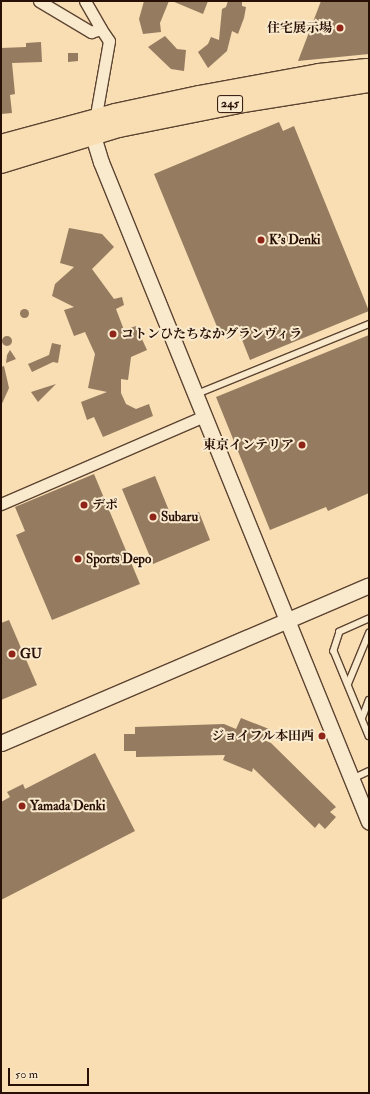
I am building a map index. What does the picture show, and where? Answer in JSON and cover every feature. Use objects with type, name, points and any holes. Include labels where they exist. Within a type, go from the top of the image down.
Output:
[{"type":"highway","name":"245","points":[[1,162],[94,128],[206,94],[319,74],[369,69]]},
{"type":"highway","name":"245","points":[[1,145],[94,128],[119,128],[243,102],[369,82]]},
{"type":"street","points":[[39,1],[92,32],[101,28]]},
{"type":"street","points":[[85,1],[108,41],[94,128],[204,416],[369,822]]},
{"type":"street","points":[[1,504],[204,416]]},
{"type":"street","points":[[1,743],[369,585]]},
{"type":"lane","points":[[196,395],[369,324]]},
{"type":"lane","points":[[369,619],[340,632],[334,651],[369,736]]},
{"type":"lane","points":[[348,684],[369,633]]},
{"type":"lane","points":[[362,718],[369,700]]},
{"type":"lane","points":[[352,779],[369,771]]},
{"type":"building","points":[[144,1],[169,1],[160,23],[161,32],[143,34],[139,19]]},
{"type":"building","points":[[172,1],[208,1],[203,14]]},
{"type":"building","points":[[228,1],[242,1],[242,6],[246,7],[244,18],[238,34],[232,31],[227,51],[208,68],[198,52],[208,44],[211,37],[219,40],[222,9],[226,7]]},
{"type":"building","name":"住宅展示場","points":[[321,1],[369,1],[369,54],[298,61]]},
{"type":"building","points":[[165,36],[177,49],[186,50],[184,71],[171,69],[148,47]]},
{"type":"building","points":[[41,42],[42,62],[12,63],[15,94],[10,95],[12,113],[1,114],[1,48],[26,47],[26,43]]},
{"type":"building","points":[[68,53],[78,53],[78,61],[68,62]]},
{"type":"building","name":"K's Denki","points":[[279,122],[283,131],[294,126],[369,311],[250,360],[237,327],[220,334],[154,174]]},
{"type":"building","name":"コトンひたちなかグランヴィラ","points":[[69,228],[102,234],[114,247],[92,269],[114,299],[122,297],[124,305],[116,309],[124,330],[136,326],[147,350],[131,357],[128,380],[121,379],[121,393],[126,404],[136,409],[149,404],[153,416],[103,437],[94,417],[87,420],[81,402],[107,392],[88,388],[95,354],[85,332],[74,336],[64,310],[74,307],[52,296],[55,284],[74,267],[60,263]]},
{"type":"building","points":[[24,308],[29,313],[24,318],[19,313]]},
{"type":"building","name":"東京インテリア","points":[[369,335],[369,493],[328,511],[326,507],[270,530],[216,397]]},
{"type":"building","points":[[7,336],[12,341],[7,346],[2,341]]},
{"type":"building","points":[[52,343],[61,345],[58,363],[53,362],[32,372],[28,364],[49,355]]},
{"type":"building","points":[[10,350],[16,359],[6,363],[7,355]]},
{"type":"building","points":[[4,366],[9,388],[1,406],[1,367]]},
{"type":"building","points":[[56,384],[38,402],[31,392]]},
{"type":"building","name":"Sports Depo","points":[[94,474],[140,584],[52,620],[16,535],[25,531],[15,507]]},
{"type":"building","name":"Subaru","points":[[155,476],[174,523],[199,512],[210,540],[153,564],[122,489]]},
{"type":"building","name":"GU","points":[[9,620],[37,685],[1,700],[1,623]]},
{"type":"building","points":[[241,718],[269,729],[264,740],[271,743],[336,807],[330,812],[336,817],[325,829],[319,823],[315,828],[253,768],[252,772],[223,760],[225,755],[136,757],[136,751],[124,751],[124,734],[135,734],[135,727],[224,724],[236,729]]},
{"type":"building","points":[[95,753],[135,831],[1,900],[1,802],[10,797],[7,792],[23,784],[25,789]]},
{"type":"place","name":"住宅展示場","points":[[340,28]]},
{"type":"place","name":"K's Denki","points":[[261,240]]},
{"type":"place","name":"コトンひたちなかグランヴィラ","points":[[113,334]]},
{"type":"place","name":"東京インテリア","points":[[302,445]]},
{"type":"place","name":"デポ","points":[[84,505]]},
{"type":"place","name":"Subaru","points":[[153,517]]},
{"type":"place","name":"Sports Depo","points":[[78,559]]},
{"type":"place","name":"GU","points":[[12,654]]},
{"type":"place","name":"ジョイフル本田西","points":[[322,736]]},
{"type":"place","name":"Yamada Denki","points":[[22,806]]}]
